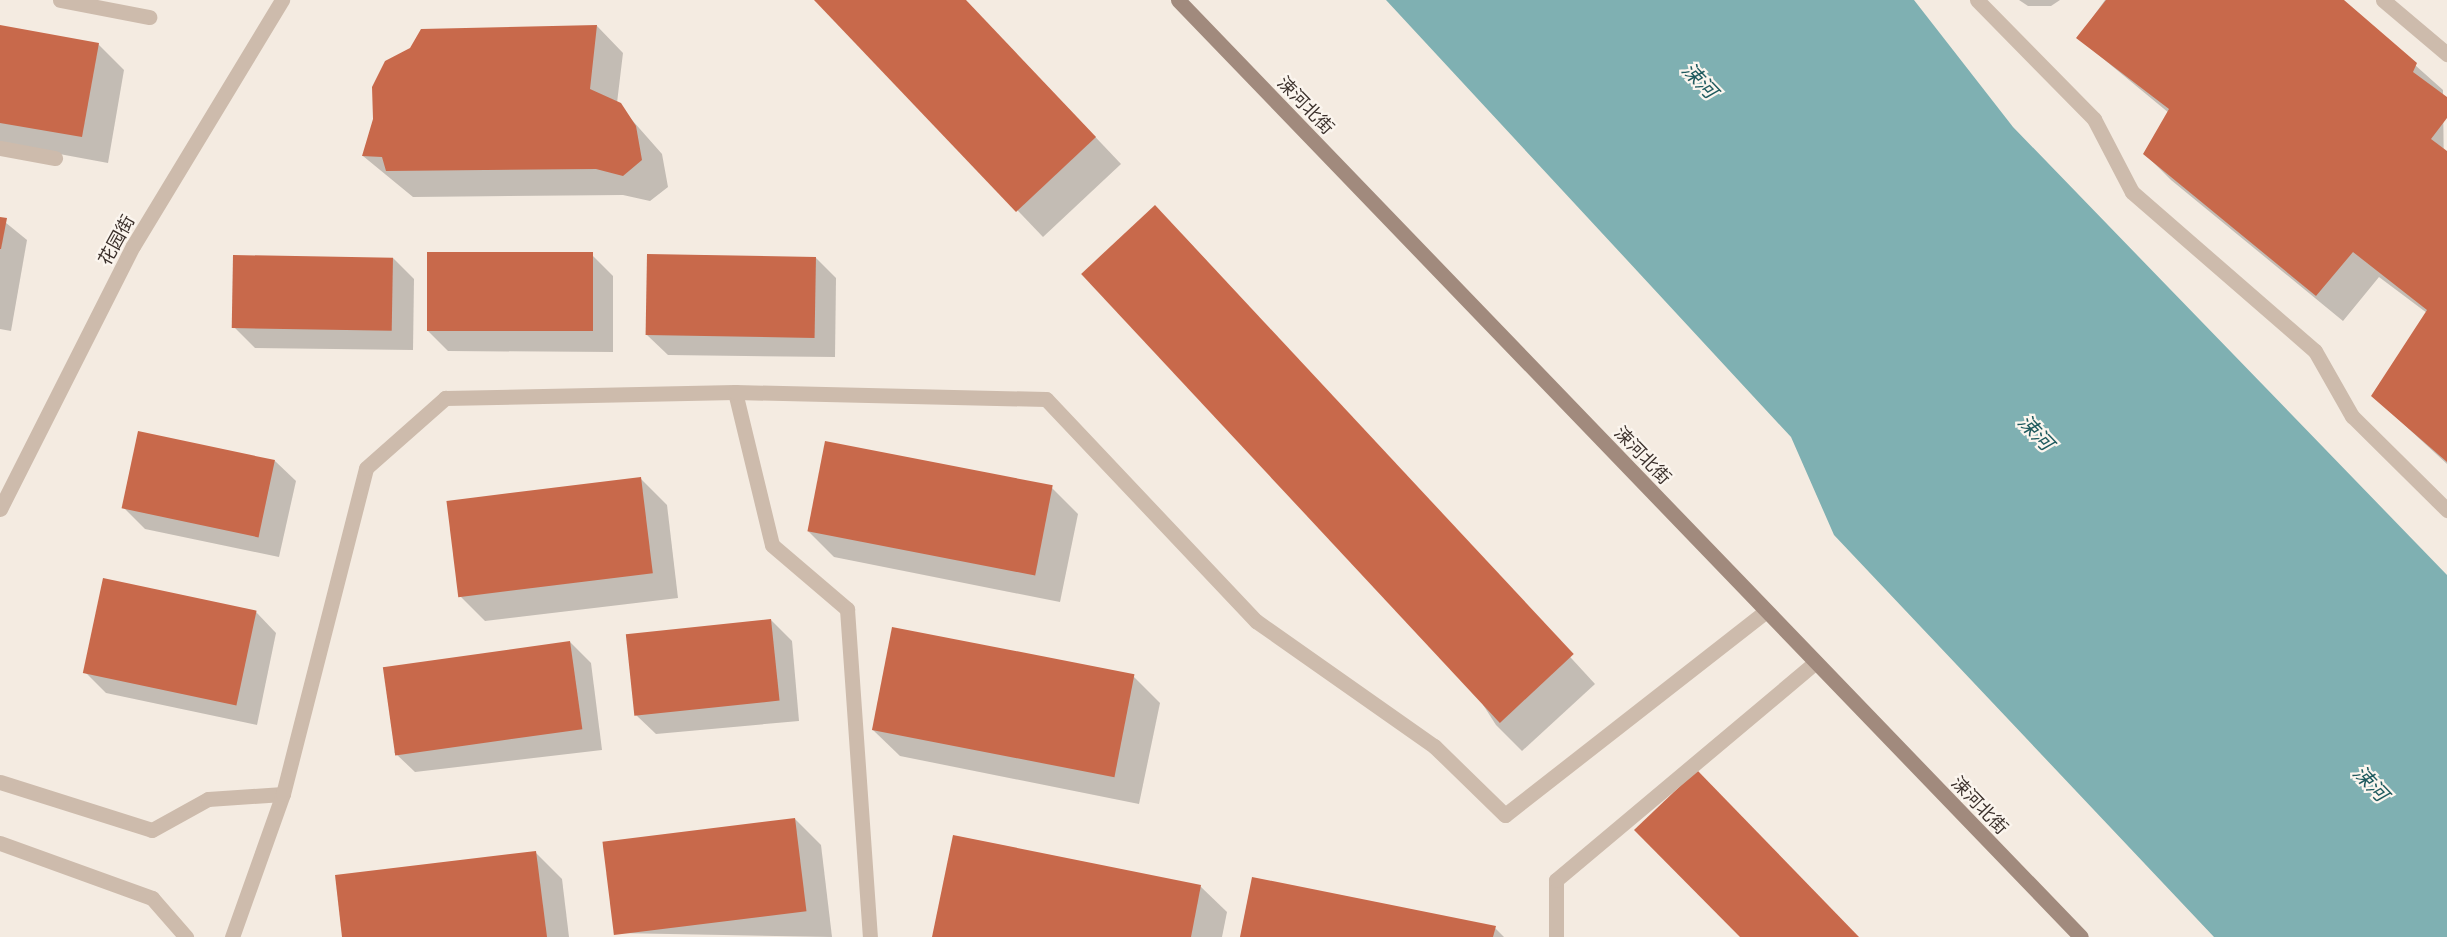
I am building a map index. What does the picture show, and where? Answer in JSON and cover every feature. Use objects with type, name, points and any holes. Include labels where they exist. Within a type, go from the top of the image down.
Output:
[{"type":"main road","name":"涑河北街","points":[[1178,0],[2080,937]]},
{"type":"street","points":[[60,0],[149,17]]},
{"type":"street","name":"花园街","points":[[0,509],[134,246],[282,0]]},
{"type":"street","points":[[1977,0],[2094,119],[2132,192],[2315,351],[2352,416],[2447,510]]},
{"type":"street","points":[[2384,0],[2447,54]]},
{"type":"street","points":[[0,148],[55,158]]},
{"type":"street","points":[[232,937],[283,794],[366,468],[445,398],[735,392],[1046,399],[1256,621],[1434,746],[1505,815],[1766,611]]},
{"type":"street","points":[[735,392],[772,545],[848,609],[870,937]]},
{"type":"street","points":[[1556,937],[1556,880],[1816,662]]},
{"type":"street","points":[[0,782],[152,830],[208,799],[283,794]]},
{"type":"street","points":[[0,843],[152,898],[186,937]]},
{"type":"water","name":"涑河","points":[[1386,0],[1914,0],[2013,127],[2447,575],[2447,937],[2214,937],[1834,535],[1791,437]]},
{"type":"building","points":[[814,0],[966,0],[1096,137],[1016,212]]},
{"type":"building","points":[[2106,0],[2344,0],[2417,63],[2413,72],[2447,97],[2447,118],[2431,139],[2447,151],[2447,462],[2371,396],[2427,310],[2353,252],[2316,296],[2143,154],[2169,109],[2076,38]]},
{"type":"building","points":[[0,25],[99,43],[82,137],[0,123]]},
{"type":"building","points":[[597,25],[590,89],[621,103],[636,126],[642,160],[623,176],[596,169],[386,171],[382,157],[362,156],[373,119],[372,87],[385,61],[410,48],[421,29]]},
{"type":"building","points":[[1155,205],[1574,654],[1500,723],[1081,274]]},
{"type":"building","points":[[0,217],[7,218],[1,249],[0,249]]},
{"type":"building","points":[[427,252],[593,252],[593,331],[427,331]]},
{"type":"building","points":[[647,254],[816,257],[815,338],[646,335]]},
{"type":"building","points":[[233,255],[393,258],[392,331],[232,328]]},
{"type":"building","points":[[138,431],[275,460],[259,537],[122,508]]},
{"type":"building","points":[[825,441],[1053,485],[1035,576],[807,531]]},
{"type":"building","points":[[641,477],[653,573],[458,597],[446,501]]},
{"type":"building","points":[[103,578],[257,611],[236,706],[83,673]]},
{"type":"building","points":[[771,619],[780,701],[634,716],[626,634]]},
{"type":"building","points":[[892,627],[1134,674],[1114,777],[872,730]]},
{"type":"building","points":[[570,641],[582,729],[395,755],[383,667]]},
{"type":"building","points":[[1697,770],[1859,937],[1740,937],[1634,830]]},
{"type":"building","points":[[795,818],[806,911],[614,935],[602,842]]},
{"type":"building","points":[[953,835],[1201,885],[1191,937],[932,937]]},
{"type":"building","points":[[536,851],[547,937],[342,937],[335,875]]},
{"type":"building","points":[[1252,877],[1496,926],[1493,937],[1240,937]]}]
